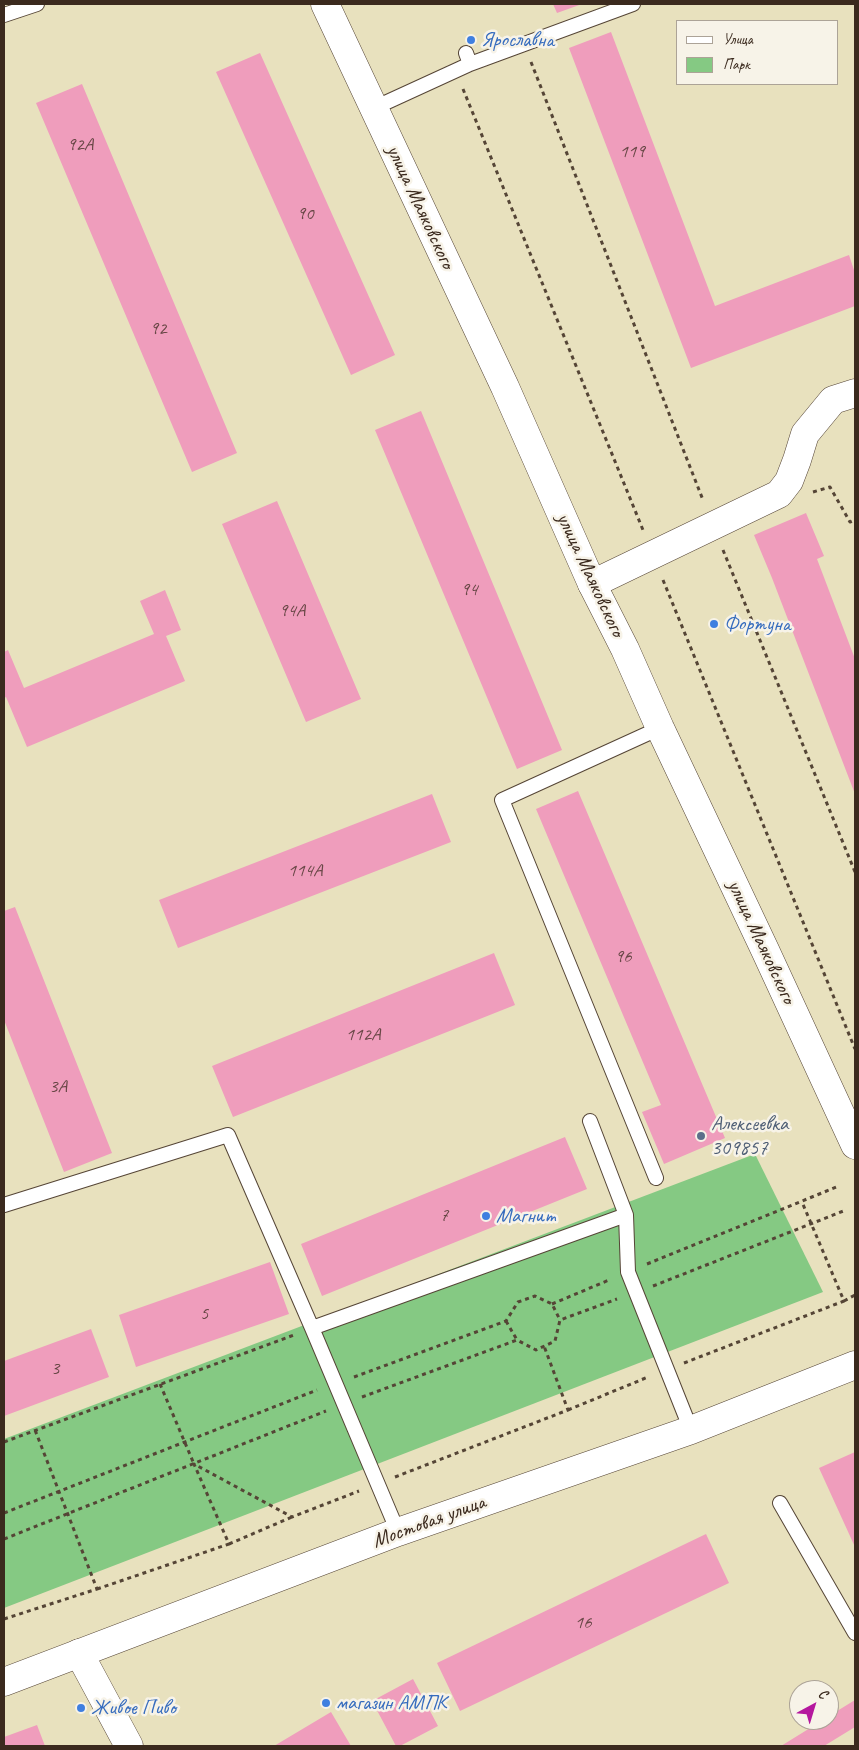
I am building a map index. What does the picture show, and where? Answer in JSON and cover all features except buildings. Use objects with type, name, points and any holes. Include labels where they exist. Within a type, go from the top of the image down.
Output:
[{"type":"street","name":"улица Маяковского","points":[[325,4],[505,387],[592,584],[625,649],[855,1146]]},
{"type":"street","points":[[592,584],[780,494],[798,460],[805,434],[832,400],[855,393]]},
{"type":"street","name":"Мостовая улица","points":[[4,1682],[398,1532],[691,1430],[855,1364]]},
{"type":"street","points":[[79,1653],[129,1746]]},
{"type":"lane","points":[[374,108],[468,58],[524,45],[633,4]]},
{"type":"lane","points":[[4,15],[27,5]]},
{"type":"lane","points":[[656,1178],[502,800],[660,728]]},
{"type":"lane","points":[[590,1121],[626,1215],[628,1272],[691,1430]]},
{"type":"lane","points":[[4,1205],[228,1135],[398,1532]]},
{"type":"lane","points":[[312,1328],[626,1215]]},
{"type":"lane","points":[[780,1503],[855,1633]]},
{"type":"path","points":[[524,45],[713,526],[855,872]]},
{"type":"path","points":[[812,493],[830,487],[850,522],[855,520]]},
{"type":"path","points":[[552,1304],[839,1186]]},
{"type":"path","points":[[802,1202],[844,1301]]},
{"type":"path","points":[[560,1320],[812,1225],[846,1210]]},
{"type":"path","points":[[4,1619],[228,1544],[292,1517],[844,1301],[855,1295]]},
{"type":"path","points":[[4,1513],[335,1383],[506,1321],[518,1302],[535,1296],[552,1304],[560,1320],[556,1341],[536,1350],[517,1340],[506,1321]]},
{"type":"path","points":[[4,1442],[312,1328]]},
{"type":"path","points":[[4,1539],[344,1404],[517,1340]]},
{"type":"path","points":[[544,1346],[568,1410]]},
{"type":"path","points":[[160,1384],[228,1544]]},
{"type":"path","points":[[36,1430],[97,1589]]},
{"type":"path","points":[[194,1464],[292,1517]]},
{"type":"green space","points":[[755,1154],[823,1292],[4,1608],[4,1439]]},
{"type":"place","name":"Ярославна","points":[[471,40]]},
{"type":"place","name":"Фортуна","points":[[714,624]]},
{"type":"place","name":"Алексеевка 309857","points":[[701,1136]]},
{"type":"place","name":"Магнит","points":[[486,1216]]},
{"type":"place","name":"магазин АМПК","points":[[326,1703]]},
{"type":"place","name":"Живое Пиво","points":[[81,1708]]}]
